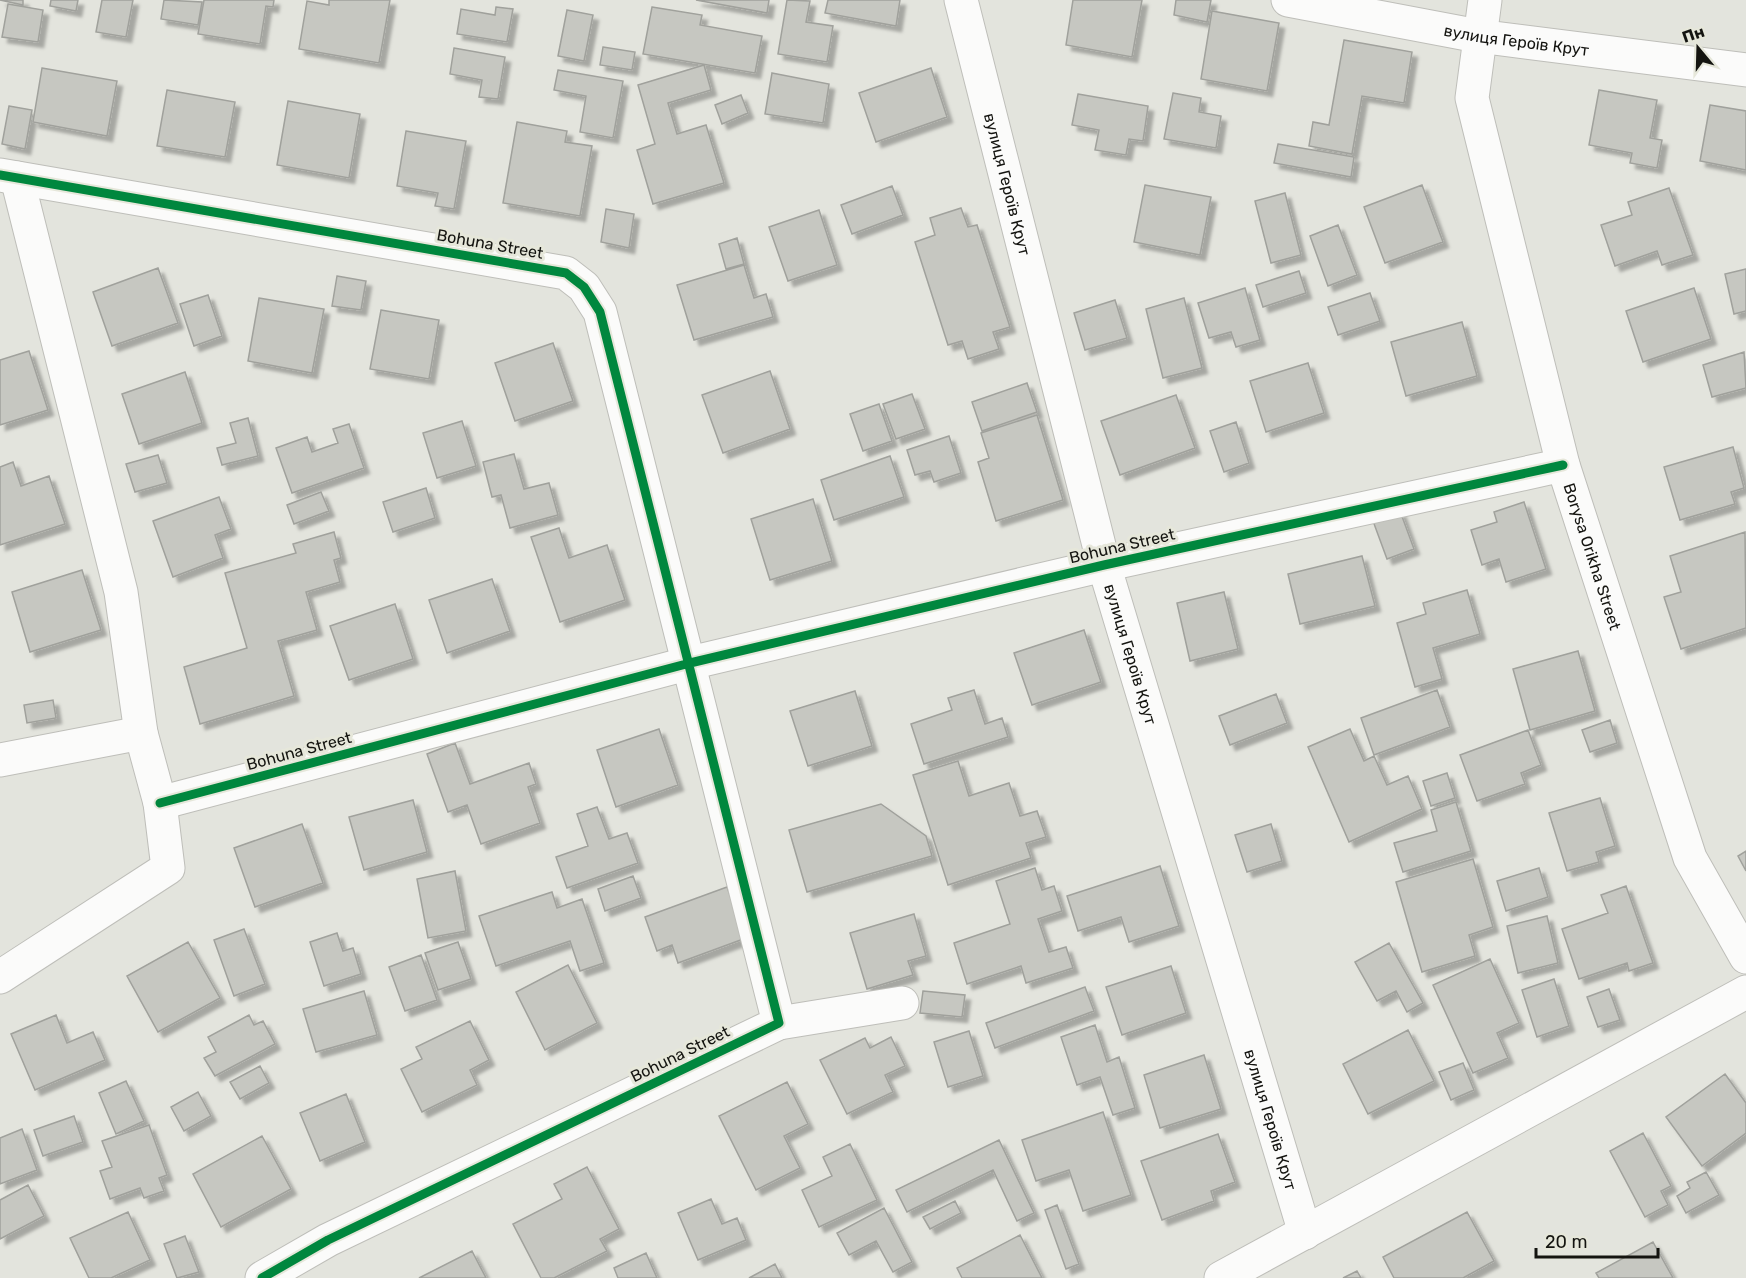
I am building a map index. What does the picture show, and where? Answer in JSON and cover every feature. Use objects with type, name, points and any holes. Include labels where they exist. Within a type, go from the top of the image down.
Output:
[{"type":"street","name":"вулиця Героїв Крут","points":[[961,0],[1104,565],[1305,1233]]},
{"type":"street","name":"вулиця Героїв Крут","points":[[1288,0],[1478,36],[1746,70]]},
{"type":"street","name":"Borysa Orikha Street","points":[[1485,0],[1478,36],[1472,98],[1563,465],[1690,858],[1746,957]]},
{"type":"street","name":"Bohuna Street","points":[[8,176],[566,273],[584,287],[600,312],[779,1023],[328,1240],[262,1278]]},
{"type":"street","points":[[0,977],[168,868],[160,803],[141,733],[121,592],[8,176]]},
{"type":"street","name":"Bohuna Street","points":[[160,803],[690,663],[1104,565],[1563,465]]},
{"type":"street","points":[[0,760],[141,733]]},
{"type":"street","points":[[1221,1278],[1746,992]]},
{"type":"street","points":[[779,1023],[902,1003]]},
{"type":"building","points":[[0,0],[23,0],[23,5]]},
{"type":"building","points":[[51,0],[78,0],[76,11],[50,6]]},
{"type":"building","points":[[102,0],[133,0],[126,37],[96,32]]},
{"type":"building","points":[[164,0],[202,2],[198,25],[161,19]]},
{"type":"building","points":[[204,0],[274,0],[273,7],[266,6],[260,44],[198,34]]},
{"type":"building","points":[[329,0],[390,0],[379,63],[299,49],[307,1],[329,5]]},
{"type":"building","points":[[696,0],[769,0],[767,13]]},
{"type":"building","points":[[787,0],[810,1],[806,22],[833,26],[827,62],[778,54]]},
{"type":"building","points":[[828,0],[900,0],[896,26],[825,13]]},
{"type":"building","points":[[1073,0],[1142,0],[1132,57],[1066,45]]},
{"type":"building","points":[[1176,0],[1211,0],[1207,22],[1174,15]]},
{"type":"building","points":[[8,4],[43,10],[38,42],[2,37]]},
{"type":"building","points":[[496,7],[513,9],[507,42],[457,34],[461,9],[495,15]]},
{"type":"building","points":[[652,7],[702,15],[700,25],[762,36],[755,73],[643,54]]},
{"type":"building","points":[[567,10],[593,15],[584,61],[558,56]]},
{"type":"building","points":[[1212,11],[1279,23],[1267,91],[1201,79]]},
{"type":"building","points":[[1344,40],[1412,52],[1404,103],[1362,96],[1352,154],[1309,146],[1313,122],[1329,125]]},
{"type":"building","points":[[603,47],[635,52],[632,70],[600,65]]},
{"type":"building","points":[[454,48],[505,57],[498,99],[479,97],[482,80],[450,74]]},
{"type":"building","points":[[704,65],[711,90],[668,103],[677,134],[706,125],[724,183],[653,204],[637,150],[655,144],[638,85]]},
{"type":"building","points":[[42,68],[117,81],[107,136],[33,122]]},
{"type":"building","points":[[931,68],[947,117],[876,142],[859,93]]},
{"type":"building","points":[[558,70],[623,81],[613,138],[580,132],[586,96],[554,90]]},
{"type":"building","points":[[772,73],[829,84],[823,123],[765,114]]},
{"type":"building","points":[[167,90],[235,102],[225,157],[157,146]]},
{"type":"building","points":[[1599,90],[1657,100],[1650,138],[1662,140],[1657,168],[1630,163],[1632,153],[1589,145]]},
{"type":"building","points":[[1173,93],[1201,98],[1199,112],[1221,116],[1216,148],[1164,139]]},
{"type":"building","points":[[1078,94],[1148,106],[1143,141],[1129,139],[1126,155],[1095,150],[1099,130],[1072,125]]},
{"type":"building","points":[[741,95],[748,113],[722,124],[715,105]]},
{"type":"building","points":[[288,101],[360,114],[349,178],[277,165]]},
{"type":"building","points":[[1710,105],[1746,111],[1746,170],[1700,161]]},
{"type":"building","points":[[9,106],[32,110],[25,149],[2,144]]},
{"type":"building","points":[[517,122],[567,131],[565,142],[592,146],[580,216],[503,203]]},
{"type":"building","points":[[406,131],[466,141],[454,209],[435,206],[438,193],[397,186]]},
{"type":"building","points":[[1278,144],[1354,157],[1351,177],[1274,163]]},
{"type":"building","points":[[1145,185],[1211,197],[1200,255],[1134,242]]},
{"type":"building","points":[[1422,185],[1443,242],[1385,263],[1364,207]]},
{"type":"building","points":[[892,186],[903,215],[852,234],[841,205]]},
{"type":"building","points":[[1669,188],[1693,255],[1662,265],[1657,251],[1615,266],[1601,225],[1632,215],[1628,202]]},
{"type":"building","points":[[1285,193],[1301,255],[1271,263],[1255,201]]},
{"type":"building","points":[[961,208],[968,227],[977,225],[1010,327],[993,332],[999,349],[968,359],[962,341],[948,345],[915,242],[935,235],[930,218]]},
{"type":"building","points":[[606,209],[634,214],[629,248],[601,242]]},
{"type":"building","points":[[819,210],[837,265],[788,281],[769,227]]},
{"type":"building","points":[[1338,225],[1357,275],[1328,286],[1310,236]]},
{"type":"building","points":[[737,238],[744,264],[726,269],[719,244]]},
{"type":"building","points":[[744,265],[754,298],[766,294],[773,317],[694,340],[677,285]]},
{"type":"building","points":[[158,268],[178,323],[112,346],[93,292]]},
{"type":"building","points":[[1746,269],[1746,311],[1734,314],[1725,274]]},
{"type":"building","points":[[1299,271],[1306,293],[1263,307],[1256,285]]},
{"type":"building","points":[[337,276],[366,281],[361,310],[332,306]]},
{"type":"building","points":[[1245,288],[1260,340],[1236,347],[1231,332],[1209,338],[1198,303]]},
{"type":"building","points":[[1694,288],[1711,339],[1643,362],[1626,311]]},
{"type":"building","points":[[1370,293],[1380,321],[1338,335],[1328,307]]},
{"type":"building","points":[[208,295],[222,336],[194,346],[180,304]]},
{"type":"building","points":[[259,298],[324,309],[312,373],[248,361]]},
{"type":"building","points":[[1184,298],[1202,368],[1163,378],[1146,309]]},
{"type":"building","points":[[1115,300],[1127,338],[1085,350],[1074,313]]},
{"type":"building","points":[[381,310],[439,320],[429,379],[370,369]]},
{"type":"building","points":[[1462,322],[1477,376],[1406,396],[1391,342]]},
{"type":"building","points":[[553,343],[573,401],[515,421],[495,363]]},
{"type":"building","points":[[29,351],[48,410],[0,425],[0,360]]},
{"type":"building","points":[[1744,352],[1746,388],[1712,397],[1703,365]]},
{"type":"building","points":[[1308,363],[1324,413],[1266,432],[1250,381]]},
{"type":"building","points":[[770,371],[790,429],[723,453],[702,395]]},
{"type":"building","points":[[185,372],[202,423],[139,444],[122,394]]},
{"type":"building","points":[[1027,383],[1037,412],[982,431],[972,402]]},
{"type":"building","points":[[912,394],[925,429],[896,439],[883,404]]},
{"type":"building","points":[[1176,395],[1195,448],[1120,475],[1101,421]]},
{"type":"building","points":[[879,404],[892,441],[863,451],[850,414]]},
{"type":"building","points":[[1037,415],[1063,500],[996,521],[978,462],[989,458],[981,433]]},
{"type":"building","points":[[248,418],[258,456],[222,465],[217,448],[236,443],[230,423]]},
{"type":"building","points":[[462,421],[476,466],[437,478],[423,433]]},
{"type":"building","points":[[1236,422],[1249,463],[1224,472],[1210,431]]},
{"type":"building","points":[[349,424],[364,468],[292,493],[276,448],[307,437],[312,452],[338,443],[333,429]]},
{"type":"building","points":[[949,436],[961,473],[934,482],[930,471],[915,475],[907,450]]},
{"type":"building","points":[[1733,447],[1744,488],[1731,492],[1735,504],[1680,520],[1664,467]]},
{"type":"building","points":[[514,454],[524,489],[549,483],[558,515],[510,528],[501,495],[492,497],[483,462]]},
{"type":"building","points":[[158,455],[167,483],[135,492],[126,464]]},
{"type":"building","points":[[890,456],[904,497],[834,520],[821,480]]},
{"type":"building","points":[[13,462],[21,486],[49,476],[65,524],[0,545],[0,467]]},
{"type":"building","points":[[426,488],[435,518],[393,532],[383,502]]},
{"type":"building","points":[[321,492],[329,511],[294,524],[287,505]]},
{"type":"building","points":[[219,497],[231,529],[215,535],[223,558],[173,577],[153,521]]},
{"type":"building","points":[[813,499],[832,561],[770,580],[751,519]]},
{"type":"building","points":[[1524,502],[1546,569],[1506,582],[1499,559],[1482,565],[1471,530],[1497,522],[1494,512]]},
{"type":"building","points":[[1400,511],[1414,549],[1387,559],[1373,521]]},
{"type":"building","points":[[559,528],[569,558],[607,545],[625,600],[560,622],[531,537]]},
{"type":"building","points":[[334,532],[341,558],[334,560],[340,582],[306,592],[317,630],[278,641],[294,696],[200,724],[184,667],[247,648],[225,573],[296,553],[293,544]]},
{"type":"building","points":[[1745,532],[1746,628],[1681,649],[1664,597],[1681,592],[1670,556]]},
{"type":"building","points":[[1362,556],[1375,606],[1300,624],[1288,574]]},
{"type":"building","points":[[82,570],[101,630],[30,652],[12,592]]},
{"type":"building","points":[[492,579],[510,631],[447,653],[429,600]]},
{"type":"building","points":[[1467,590],[1480,634],[1433,648],[1442,679],[1415,687],[1397,623],[1426,614],[1423,603]]},
{"type":"building","points":[[1224,592],[1238,649],[1190,661],[1177,603]]},
{"type":"building","points":[[395,604],[413,659],[349,680],[330,626]]},
{"type":"building","points":[[1084,630],[1101,682],[1032,705],[1014,653]]},
{"type":"building","points":[[1578,651],[1595,711],[1530,730],[1513,669]]},
{"type":"building","points":[[974,690],[985,724],[1002,718],[1008,737],[924,764],[911,724],[952,710],[948,698]]},
{"type":"building","points":[[1437,690],[1450,727],[1374,755],[1361,718]]},
{"type":"building","points":[[855,691],[872,746],[808,766],[790,711]]},
{"type":"building","points":[[1276,694],[1287,723],[1230,745],[1219,716]]},
{"type":"building","points":[[53,700],[56,718],[27,723],[24,705]]},
{"type":"building","points":[[1610,720],[1617,743],[1590,752],[1582,730]]},
{"type":"building","points":[[659,729],[678,785],[616,807],[597,750]]},
{"type":"building","points":[[1350,729],[1364,761],[1374,756],[1387,785],[1408,776],[1422,809],[1349,842],[1308,747]]},
{"type":"building","points":[[1528,730],[1541,765],[1521,773],[1525,784],[1477,801],[1460,755]]},
{"type":"building","points":[[455,743],[470,784],[529,763],[536,784],[528,787],[540,823],[481,844],[467,805],[448,812],[427,754]]},
{"type":"building","points":[[958,761],[969,796],[1009,783],[1020,816],[1037,811],[1046,837],[1026,843],[1031,858],[948,885],[913,775]]},
{"type":"building","points":[[1447,773],[1455,798],[1431,806],[1423,781]]},
{"type":"building","points":[[1600,798],[1615,846],[1596,852],[1599,862],[1567,871],[1549,813]]},
{"type":"building","points":[[413,800],[427,852],[364,870],[349,817]]},
{"type":"building","points":[[1456,802],[1471,851],[1403,872],[1394,843],[1437,831],[1431,810]]},
{"type":"building","points":[[881,804],[926,836],[932,856],[807,892],[789,830]]},
{"type":"building","points":[[597,807],[609,839],[627,833],[638,863],[567,888],[556,857],[588,846],[577,814]]},
{"type":"building","points":[[302,824],[323,883],[255,907],[234,848]]},
{"type":"building","points":[[1271,824],[1282,861],[1247,872],[1235,835]]},
{"type":"building","points":[[1746,851],[1746,871],[1738,856]]},
{"type":"building","points":[[1473,859],[1493,927],[1469,935],[1475,956],[1422,972],[1396,882]]},
{"type":"building","points":[[1160,866],[1179,926],[1129,942],[1121,917],[1078,931],[1067,896]]},
{"type":"building","points":[[1035,868],[1042,890],[1054,886],[1062,911],[1038,919],[1049,952],[1066,947],[1073,968],[1026,983],[1021,966],[967,984],[954,943],[1010,924],[996,881]]},
{"type":"building","points":[[1539,868],[1548,897],[1506,911],[1497,881]]},
{"type":"building","points":[[455,871],[466,931],[428,938],[417,879]]},
{"type":"building","points":[[633,876],[641,898],[605,911],[598,889]]},
{"type":"building","points":[[1626,886],[1653,963],[1629,971],[1627,963],[1579,979],[1562,929],[1608,913],[1601,895]]},
{"type":"building","points":[[727,887],[746,938],[678,963],[672,945],[657,951],[645,917]]},
{"type":"building","points":[[552,892],[557,908],[582,899],[604,963],[580,971],[570,941],[496,966],[479,916]]},
{"type":"building","points":[[914,914],[926,956],[908,961],[913,975],[867,989],[850,933]]},
{"type":"building","points":[[1547,916],[1558,963],[1518,973],[1507,926]]},
{"type":"building","points":[[244,929],[265,984],[234,996],[214,940]]},
{"type":"building","points":[[337,933],[343,951],[353,948],[361,974],[324,986],[310,942]]},
{"type":"building","points":[[188,942],[220,998],[158,1032],[127,976]]},
{"type":"building","points":[[458,942],[471,979],[438,990],[425,953]]},
{"type":"building","points":[[1389,943],[1423,1003],[1407,1012],[1396,991],[1377,1001],[1355,962]]},
{"type":"building","points":[[421,955],[437,1000],[405,1011],[389,967]]},
{"type":"building","points":[[1490,959],[1519,1023],[1497,1033],[1508,1058],[1473,1073],[1433,985]]},
{"type":"building","points":[[568,965],[597,1023],[545,1050],[516,992]]},
{"type":"building","points":[[1171,966],[1186,1013],[1122,1035],[1106,987]]},
{"type":"building","points":[[1554,979],[1569,1026],[1537,1037],[1522,990]]},
{"type":"building","points":[[1085,987],[1094,1011],[995,1048],[986,1023]]},
{"type":"building","points":[[1609,989],[1620,1020],[1598,1027],[1587,997]]},
{"type":"building","points":[[364,991],[377,1035],[316,1052],[303,1009]]},
{"type":"building","points":[[923,991],[965,995],[962,1017],[920,1013]]},
{"type":"building","points":[[56,1015],[67,1043],[93,1032],[105,1060],[35,1090],[11,1034]]},
{"type":"building","points":[[249,1015],[254,1025],[263,1021],[275,1044],[215,1076],[204,1058],[216,1052],[208,1037]]},
{"type":"building","points":[[470,1021],[489,1060],[470,1070],[477,1085],[422,1112],[401,1069],[422,1059],[416,1047]]},
{"type":"building","points":[[1095,1025],[1107,1062],[1119,1057],[1135,1108],[1113,1115],[1100,1077],[1077,1085],[1061,1037]]},
{"type":"building","points":[[1408,1030],[1434,1081],[1368,1114],[1343,1064]]},
{"type":"building","points":[[969,1031],[983,1076],[948,1087],[934,1042]]},
{"type":"building","points":[[891,1037],[905,1066],[885,1075],[893,1092],[847,1114],[820,1060],[865,1038],[870,1048]]},
{"type":"building","points":[[1204,1055],[1221,1109],[1160,1128],[1144,1075]]},
{"type":"building","points":[[1463,1063],[1474,1090],[1451,1100],[1439,1072]]},
{"type":"building","points":[[260,1066],[269,1083],[240,1099],[230,1082]]},
{"type":"building","points":[[1725,1074],[1746,1103],[1746,1133],[1702,1166],[1666,1117]]},
{"type":"building","points":[[126,1081],[144,1121],[116,1134],[99,1093]]},
{"type":"building","points":[[787,1082],[808,1124],[784,1136],[800,1168],[756,1190],[719,1116]]},
{"type":"building","points":[[198,1092],[211,1116],[184,1131],[171,1107]]},
{"type":"building","points":[[346,1094],[365,1142],[320,1161],[300,1113]]},
{"type":"building","points":[[1103,1112],[1131,1195],[1083,1211],[1069,1170],[1036,1181],[1022,1140]]},
{"type":"building","points":[[74,1116],[83,1142],[43,1156],[34,1130]]},
{"type":"building","points":[[149,1125],[167,1175],[159,1178],[164,1191],[144,1198],[140,1188],[110,1199],[100,1171],[112,1167],[102,1141]]},
{"type":"building","points":[[22,1129],[37,1170],[0,1184],[0,1138]]},
{"type":"building","points":[[1643,1133],[1671,1186],[1661,1191],[1668,1205],[1645,1217],[1610,1151]]},
{"type":"building","points":[[1218,1134],[1235,1182],[1211,1191],[1214,1201],[1162,1220],[1141,1161]]},
{"type":"building","points":[[262,1136],[291,1189],[221,1227],[193,1174]]},
{"type":"building","points":[[999,1140],[1034,1213],[1017,1221],[993,1170],[907,1212],[896,1190]]},
{"type":"building","points":[[850,1144],[877,1200],[819,1227],[802,1190],[832,1176],[823,1157]]},
{"type":"building","points":[[587,1167],[619,1229],[600,1239],[607,1251],[554,1278],[541,1278],[513,1224],[562,1199],[554,1184]]},
{"type":"building","points":[[1706,1172],[1719,1195],[1686,1213],[1677,1196],[1690,1188],[1687,1182]]},
{"type":"building","points":[[28,1185],[44,1216],[0,1239],[0,1200]]},
{"type":"building","points":[[711,1199],[722,1224],[737,1218],[746,1240],[698,1260],[678,1213]]},
{"type":"building","points":[[955,1201],[961,1213],[930,1229],[923,1217]]},
{"type":"building","points":[[1057,1205],[1079,1264],[1066,1269],[1045,1210]]},
{"type":"building","points":[[884,1208],[912,1262],[893,1272],[876,1241],[849,1255],[837,1233]]},
{"type":"building","points":[[128,1212],[150,1260],[111,1278],[89,1278],[70,1238]]},
{"type":"building","points":[[1467,1212],[1494,1261],[1463,1278],[1394,1278],[1383,1257]]},
{"type":"building","points":[[1020,1235],[1042,1278],[962,1278],[957,1268]]},
{"type":"building","points":[[185,1236],[199,1272],[177,1278],[164,1244]]},
{"type":"building","points":[[1653,1242],[1673,1278],[1599,1278],[1596,1273]]},
{"type":"building","points":[[472,1251],[486,1278],[419,1278]]},
{"type":"building","points":[[646,1253],[657,1278],[618,1278],[614,1268]]},
{"type":"building","points":[[775,1264],[782,1278],[749,1278]]},
{"type":"building","points":[[1357,1271],[1361,1278],[1343,1278]]},
{"type":"cycle path","points":[[0,175],[566,273],[584,287],[600,312],[779,1023],[328,1240],[262,1278]]},
{"type":"cycle path","points":[[160,803],[690,663],[1104,565],[1563,465]]}]
